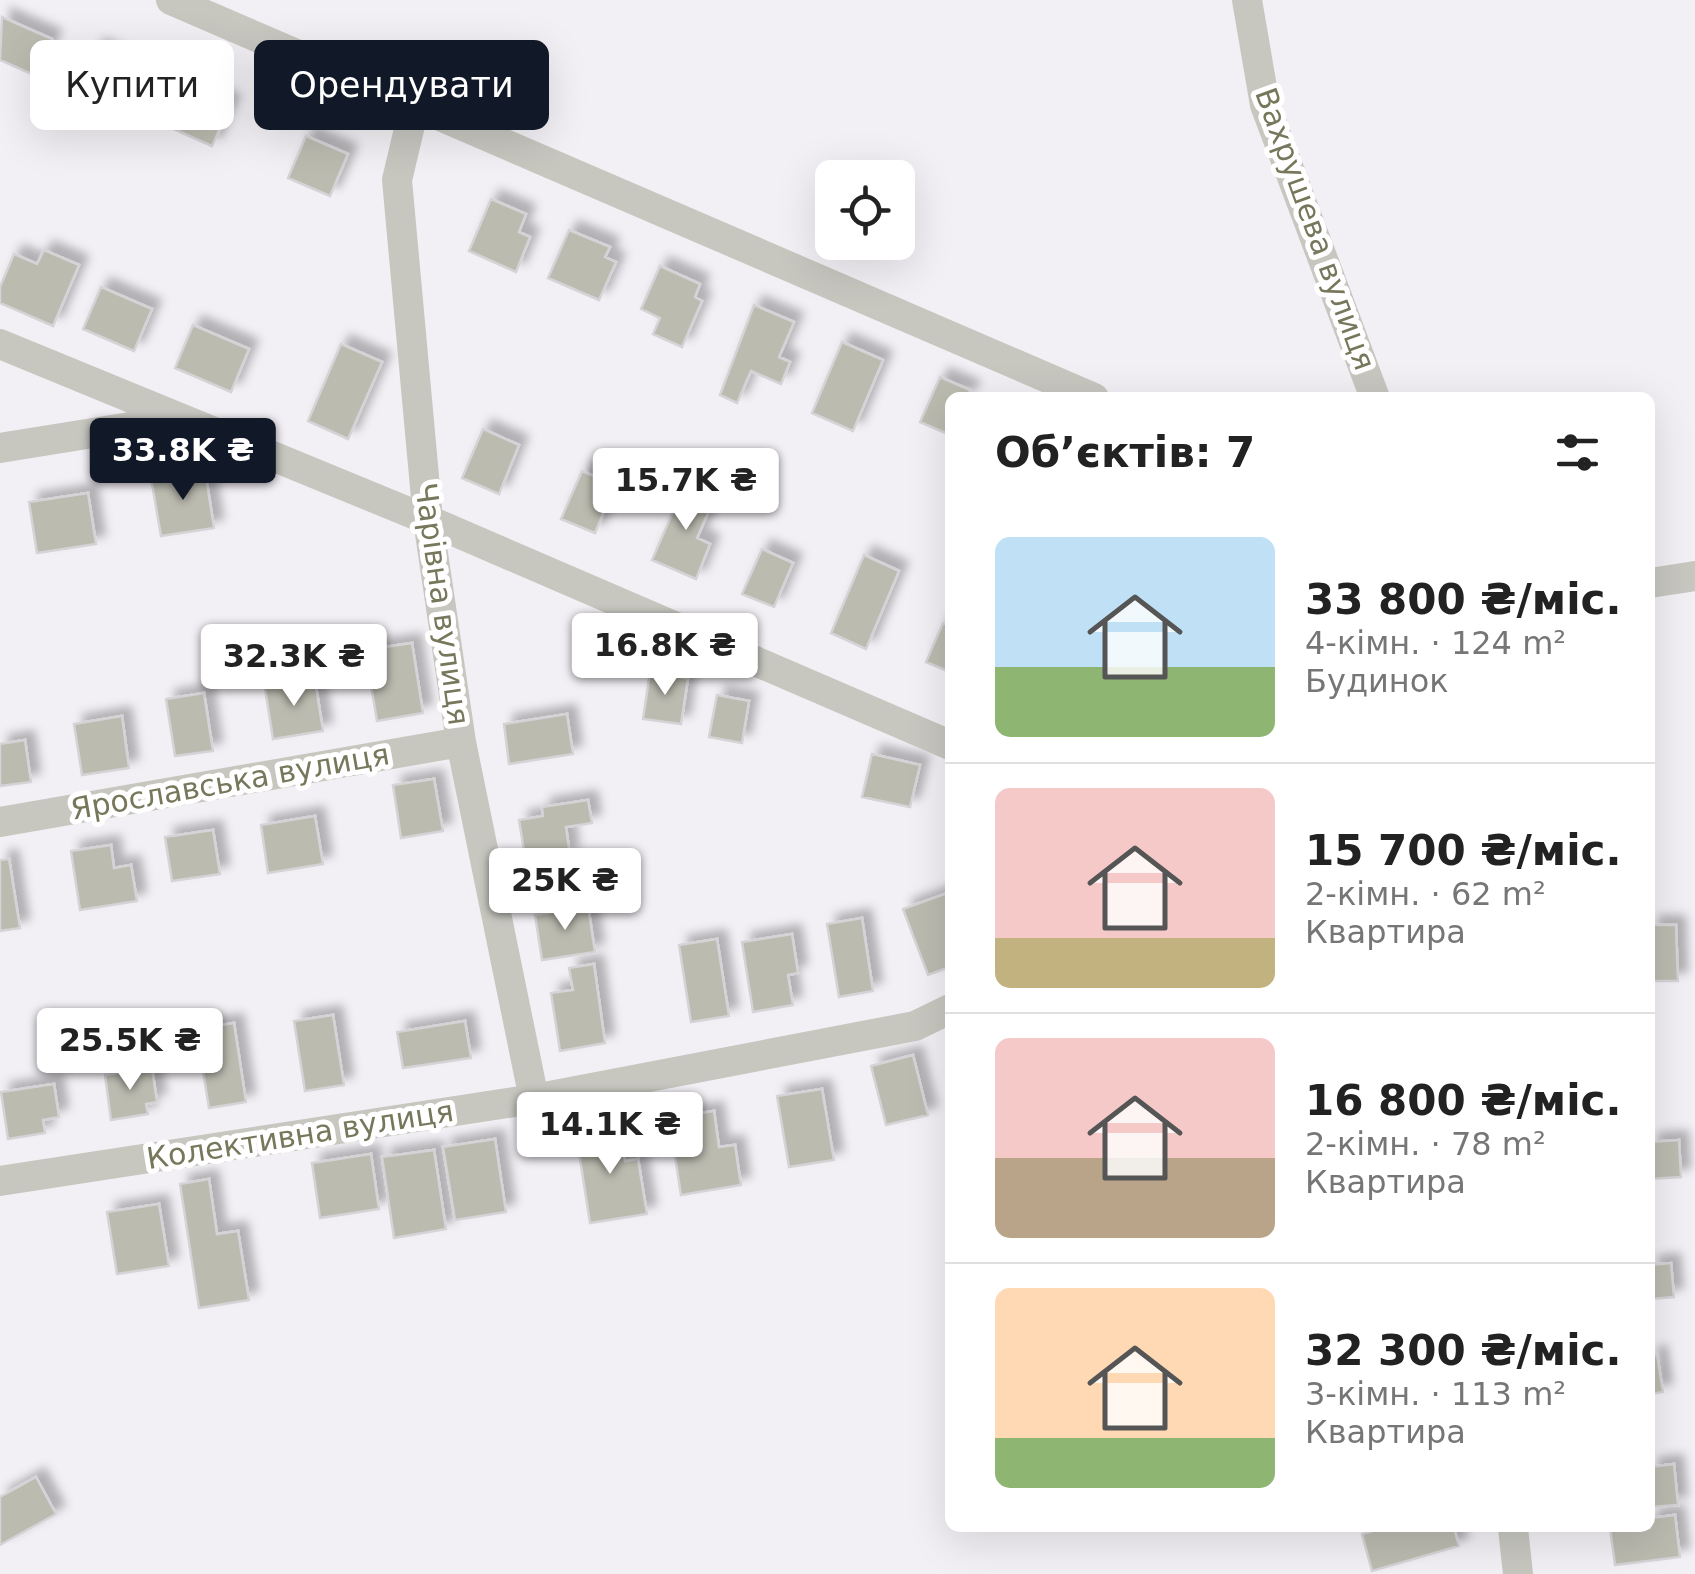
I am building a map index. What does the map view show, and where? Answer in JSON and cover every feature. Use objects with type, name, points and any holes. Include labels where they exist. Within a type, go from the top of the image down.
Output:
[{"type":"street","points":[[171,0],[265,40]]},
{"type":"street","name":"Вахрушева вулиця","points":[[1247,0],[1265,105],[1374,392]]},
{"type":"street","name":"Чарівна вулиця","points":[[409,130],[397,180],[428,520],[461,742],[534,1099]]},
{"type":"street","points":[[475,130],[1080,392]]},
{"type":"street","points":[[0,344],[428,520],[945,743]]},
{"type":"street","points":[[0,448],[182,418]]},
{"type":"street","points":[[1655,581],[1695,576]]},
{"type":"street","name":"Ярославська вулиця","points":[[0,822],[461,742]]},
{"type":"street","name":"Колективна вулиця","points":[[0,1181],[534,1099],[915,1026],[945,1011]]},
{"type":"street","points":[[1513,1532],[1518,1574]]},
{"type":"building","points":[[2,17],[52,39],[30,40],[30,73],[0,60]]},
{"type":"building","points":[[176,130],[219,130],[212,146]]},
{"type":"building","points":[[306,136],[348,154],[330,196],[288,178]]},
{"type":"building","points":[[491,199],[526,214],[519,232],[530,237],[516,272],[469,251]]},
{"type":"building","points":[[569,230],[610,247],[605,257],[616,262],[599,300],[548,278]]},
{"type":"building","points":[[44,250],[79,265],[53,326],[0,303],[0,287],[14,254],[37,264]]},
{"type":"building","points":[[660,266],[700,284],[695,297],[702,301],[682,347],[653,334],[660,318],[641,309]]},
{"type":"building","points":[[101,287],[152,309],[134,351],[83,329]]},
{"type":"building","points":[[754,305],[794,322],[779,357],[790,362],[781,384],[751,371],[737,403],[720,395]]},
{"type":"building","points":[[193,325],[249,349],[231,392],[175,368]]},
{"type":"building","points":[[842,342],[883,360],[853,431],[812,413]]},
{"type":"building","points":[[341,344],[382,362],[348,439],[308,421]]},
{"type":"building","points":[[940,377],[970,390],[945,392],[945,433],[920,422]]},
{"type":"building","points":[[483,429],[519,445],[499,494],[462,478]]},
{"type":"building","points":[[205,470],[214,528],[161,536],[151,478]]},
{"type":"building","points":[[582,471],[615,485],[595,533],[561,519]]},
{"type":"building","points":[[686,482],[716,495],[697,538],[710,544],[696,579],[652,560]]},
{"type":"building","points":[[88,493],[96,544],[37,553],[29,502]]},
{"type":"building","points":[[762,549],[793,563],[774,607],[742,594]]},
{"type":"building","points":[[864,555],[899,571],[866,649],[831,633]]},
{"type":"building","points":[[943,623],[945,624],[945,670],[926,662]]},
{"type":"building","points":[[412,643],[423,713],[377,721],[365,650]]},
{"type":"building","points":[[650,672],[688,678],[681,724],[643,719]]},
{"type":"building","points":[[315,680],[323,731],[273,739],[265,688]]},
{"type":"building","points":[[204,693],[213,751],[175,756],[166,699]]},
{"type":"building","points":[[717,695],[749,701],[742,743],[709,737]]},
{"type":"building","points":[[567,714],[573,754],[509,764],[504,724]]},
{"type":"building","points":[[122,716],[129,768],[82,775],[74,724]]},
{"type":"building","points":[[25,740],[31,782],[0,786],[0,744]]},
{"type":"building","points":[[872,754],[920,765],[910,807],[862,797]]},
{"type":"building","points":[[434,779],[443,831],[401,838],[393,785]]},
{"type":"building","points":[[588,800],[592,823],[566,827],[570,856],[526,863],[519,820],[543,816],[542,807]]},
{"type":"building","points":[[315,816],[323,864],[268,873],[261,825]]},
{"type":"building","points":[[213,830],[220,874],[172,881],[165,837]]},
{"type":"building","points":[[111,845],[114,868],[131,865],[137,901],[80,910],[71,851]]},
{"type":"building","points":[[9,859],[20,928],[0,931],[0,860]]},
{"type":"building","points":[[945,894],[945,969],[928,975],[903,909]]},
{"type":"building","points":[[588,906],[595,952],[542,960],[535,915]]},
{"type":"building","points":[[862,918],[873,991],[839,997],[827,924]]},
{"type":"building","points":[[1655,925],[1676,925],[1678,981],[1655,981]]},
{"type":"building","points":[[792,934],[798,973],[788,975],[793,1005],[753,1012],[742,942]]},
{"type":"building","points":[[717,939],[729,1016],[691,1022],[679,945]]},
{"type":"building","points":[[594,964],[605,1043],[560,1051],[551,993],[573,990],[569,968]]},
{"type":"building","points":[[333,1015],[344,1085],[305,1091],[294,1021]]},
{"type":"building","points":[[465,1021],[471,1058],[403,1068],[397,1032]]},
{"type":"building","points":[[234,1023],[246,1102],[209,1108],[196,1029]]},
{"type":"building","points":[[913,1055],[928,1115],[886,1125],[871,1066]]},
{"type":"building","points":[[152,1068],[157,1102],[146,1104],[148,1114],[111,1120],[105,1075]]},
{"type":"building","points":[[54,1084],[59,1117],[43,1120],[45,1133],[8,1139],[1,1092]]},
{"type":"building","points":[[822,1089],[834,1160],[789,1167],[777,1096]]},
{"type":"building","points":[[714,1111],[719,1147],[735,1145],[741,1185],[681,1195],[669,1118]]},
{"type":"building","points":[[619,1127],[625,1161],[638,1159],[647,1214],[590,1223],[576,1133]]},
{"type":"building","points":[[495,1139],[506,1212],[455,1220],[443,1147]]},
{"type":"building","points":[[1679,1140],[1681,1177],[1655,1179],[1655,1142]]},
{"type":"building","points":[[434,1150],[446,1229],[394,1238],[382,1157]]},
{"type":"building","points":[[371,1154],[379,1209],[320,1218],[312,1163]]},
{"type":"building","points":[[209,1179],[217,1234],[238,1231],[249,1300],[199,1308],[180,1184]]},
{"type":"building","points":[[159,1204],[169,1266],[117,1274],[107,1212]]},
{"type":"building","points":[[1671,1263],[1674,1297],[1655,1299],[1655,1265]]},
{"type":"building","points":[[1655,1355],[1663,1392],[1655,1393]]},
{"type":"building","points":[[1674,1464],[1678,1505],[1655,1507],[1655,1466]]},
{"type":"building","points":[[36,1477],[56,1514],[0,1545],[0,1497]]},
{"type":"building","points":[[1675,1515],[1680,1557],[1615,1565],[1611,1532],[1655,1532],[1655,1517]]},
{"type":"building","points":[[1455,1532],[1459,1546],[1372,1571],[1362,1534]]}]
